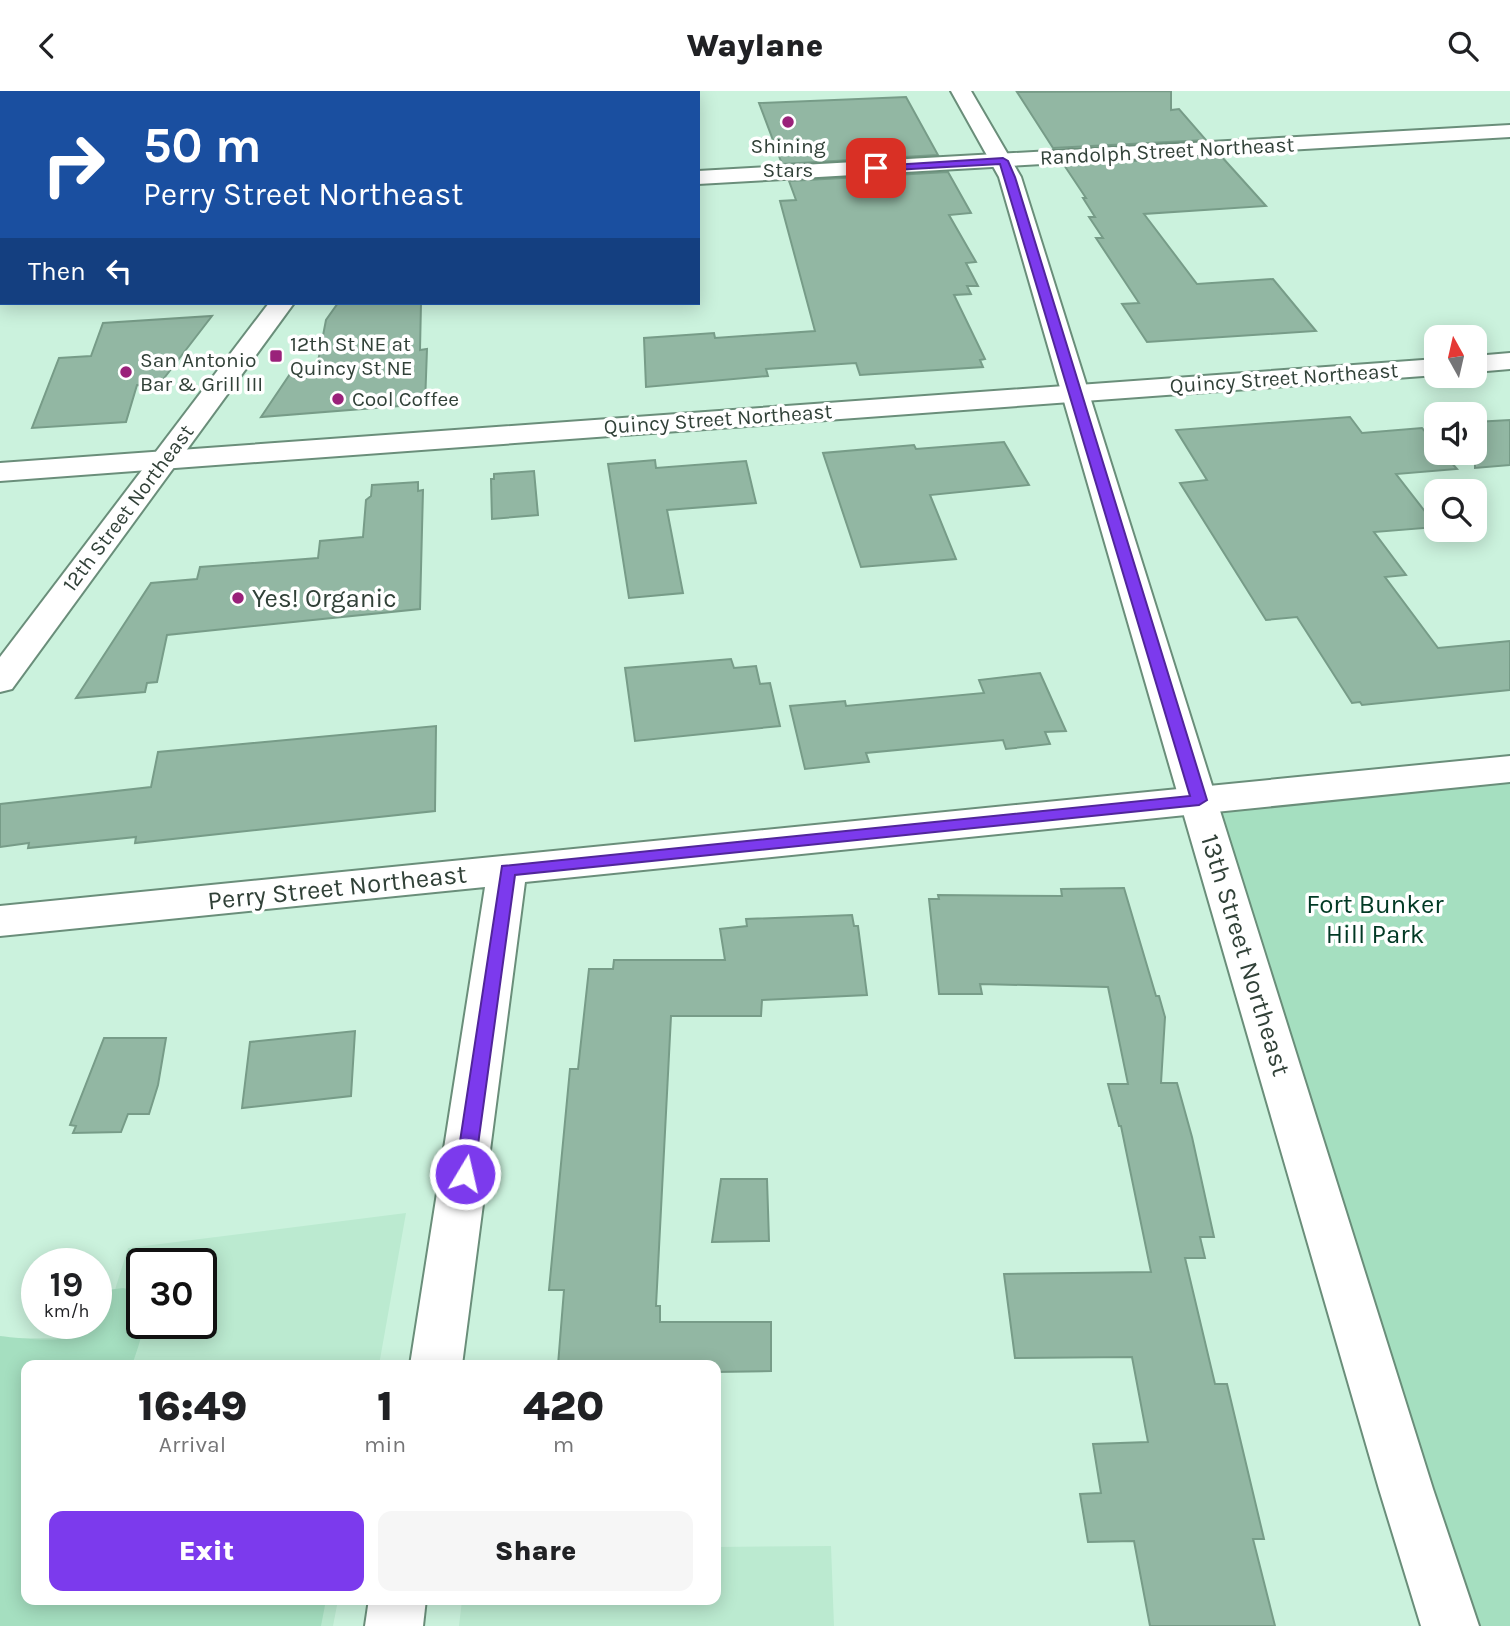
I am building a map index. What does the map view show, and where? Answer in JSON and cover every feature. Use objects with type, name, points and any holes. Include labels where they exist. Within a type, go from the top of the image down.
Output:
[{"type":"street","name":"13th Street Northeast","points":[[961,91],[1003,161],[1076,394],[1406,1489],[1450,1626]]},
{"type":"street","name":"Randolph Street Northeast","points":[[700,178],[1510,131]]},
{"type":"street","name":"12th Street Northeast","points":[[0,681],[280,305]]},
{"type":"street","points":[[1488,363],[1510,361]]},
{"type":"street","name":"Quincy Street Northeast","points":[[0,473],[1424,368]]},
{"type":"street","name":"Perry Street Northeast","points":[[0,921],[1510,769]]},
{"type":"street","points":[[437,1360],[508,870]]},
{"type":"street","points":[[394,1626],[397,1605]]},
{"type":"shaded area","points":[[406,1213],[380,1360],[21,1360],[21,1605],[337,1605],[333,1626],[0,1626],[0,1367],[10,1338],[112,1339],[112,1299],[126,1254],[126,1339],[217,1339],[217,1248],[128,1248]]},
{"type":"shaded area","points":[[831,1546],[834,1626],[459,1626],[461,1605],[721,1605],[721,1547]]},
{"type":"green space","name":"Fort Bunker Hill Park","points":[[1510,769],[1510,1626],[1451,1626],[1199,800]]},
{"type":"green space","points":[[112,1289],[126,1289],[126,1339],[140,1339],[134,1360],[21,1360],[21,1605],[325,1605],[321,1626],[0,1626],[0,1336],[50,1340],[112,1339]]},
{"type":"building","points":[[1171,91],[1171,110],[1179,109],[1206,140],[1053,148],[1017,92]]},
{"type":"building","points":[[906,97],[938,155],[782,164],[759,103]]},
{"type":"building","points":[[1221,156],[1266,206],[1144,214],[1197,284],[1273,279],[1316,331],[1147,342],[1122,304],[1139,303],[1096,238],[1103,238],[1089,217],[1095,217],[1064,165]]},
{"type":"building","points":[[948,172],[971,213],[949,215],[976,262],[966,263],[978,286],[967,286],[971,294],[954,295],[985,359],[980,360],[983,367],[860,375],[856,363],[766,369],[768,376],[646,387],[644,338],[714,333],[715,338],[815,331],[780,201],[796,200],[789,181]]},
{"type":"building","points":[[337,305],[421,305],[420,350],[427,349],[425,404],[261,417],[290,374],[316,372],[326,320]]},
{"type":"building","points":[[212,316],[158,386],[137,385],[126,422],[32,428],[59,358],[91,356],[103,323]]},
{"type":"building","points":[[1350,417],[1362,433],[1422,428],[1424,465],[1454,465],[1457,469],[1396,474],[1424,510],[1424,528],[1374,532],[1406,575],[1385,577],[1438,648],[1510,641],[1510,690],[1362,705],[1360,702],[1352,703],[1297,617],[1266,620],[1180,483],[1207,480],[1176,430]]},
{"type":"building","points":[[1510,420],[1510,465],[1475,468],[1475,465],[1487,465],[1487,421]]},
{"type":"building","points":[[1004,442],[1029,485],[930,495],[956,559],[861,567],[823,453],[914,445],[916,449]]},
{"type":"building","points":[[655,460],[656,468],[746,461],[756,503],[667,510],[683,593],[629,598],[608,464]]},
{"type":"building","points":[[534,471],[538,515],[492,519],[491,479],[494,479],[494,474]]},
{"type":"building","points":[[418,482],[418,491],[423,490],[420,609],[167,635],[157,682],[147,683],[145,692],[76,698],[151,583],[197,579],[200,567],[318,558],[320,541],[363,537],[366,500],[371,496],[372,485]]},
{"type":"building","points":[[731,659],[734,668],[756,666],[760,684],[770,683],[780,726],[635,741],[625,668]]},
{"type":"building","points":[[1040,673],[1066,731],[1045,732],[1050,744],[1006,749],[1003,740],[866,753],[869,762],[805,769],[790,706],[845,701],[846,706],[984,693],[979,680]]},
{"type":"building","points":[[436,726],[435,811],[135,843],[136,837],[28,848],[29,843],[0,847],[0,804],[151,787],[158,752]]},
{"type":"building","points":[[1124,888],[1156,996],[1159,996],[1165,1017],[1161,1083],[1177,1083],[1214,1237],[1200,1237],[1205,1258],[1185,1258],[1215,1384],[1227,1384],[1264,1539],[1253,1539],[1275,1626],[1150,1626],[1134,1541],[1088,1542],[1080,1494],[1101,1493],[1093,1444],[1148,1442],[1132,1357],[1015,1358],[1004,1274],[1151,1272],[1121,1126],[1108,1084],[1128,1084],[1108,987],[980,984],[982,994],[939,994],[929,899],[939,899],[938,895],[1062,896],[1061,889]]},
{"type":"building","points":[[852,915],[854,926],[858,926],[867,995],[762,1000],[761,1016],[671,1016],[656,1306],[660,1306],[660,1322],[771,1322],[771,1371],[721,1372],[721,1360],[558,1360],[564,1290],[549,1290],[570,1069],[578,1069],[589,969],[613,969],[614,960],[725,960],[720,929],[747,926],[746,919]]},
{"type":"building","points":[[355,1031],[351,1096],[242,1108],[250,1042]]},
{"type":"building","points":[[104,1038],[166,1038],[158,1085],[149,1114],[128,1114],[121,1132],[73,1133],[76,1126],[70,1125]]},
{"type":"building","points":[[721,1179],[767,1179],[769,1241],[712,1242]]},
{"type":"place","name":"Shining Stars","points":[[788,122]]},
{"type":"place","name":"12th St NE at Quincy St NE","points":[[276,356]]},
{"type":"place","name":"San Antonio Bar & Grill III","points":[[126,372]]},
{"type":"place","name":"Cool Coffee","points":[[338,399]]},
{"type":"place","name":"Yes! Organic","points":[[238,598]]},
{"type":"route","points":[[465,1174],[508,870],[1199,800],[1003,161],[876,168]]}]
